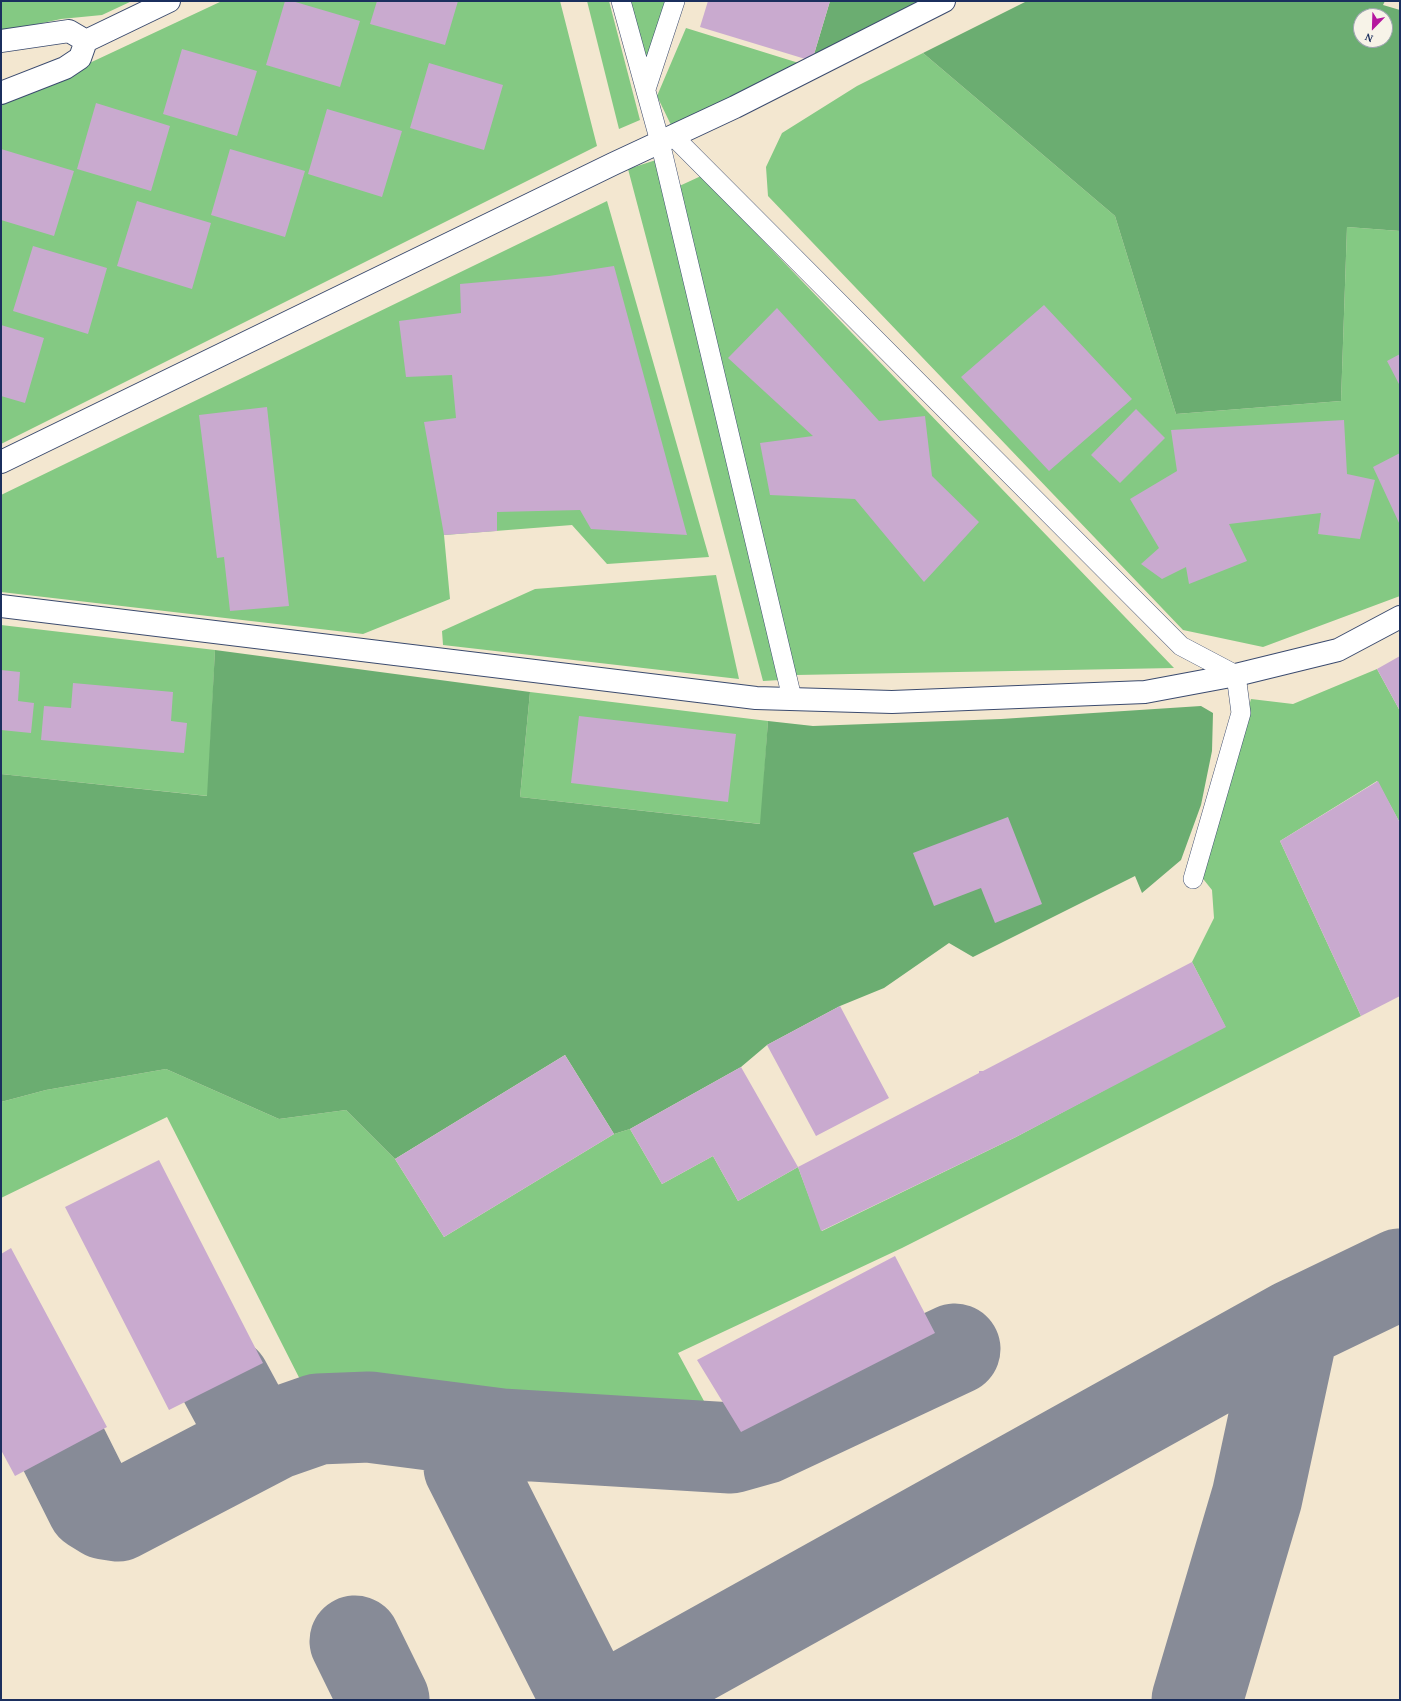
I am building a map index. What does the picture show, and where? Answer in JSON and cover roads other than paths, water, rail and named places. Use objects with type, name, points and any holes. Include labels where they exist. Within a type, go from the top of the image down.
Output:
[{"type":"street","points":[[1,93],[65,68],[80,58],[86,41],[169,1]]},
{"type":"street","points":[[1,462],[667,139],[944,1]]},
{"type":"street","points":[[1,41],[68,31],[86,41]]},
{"type":"street","points":[[1,606],[740,696],[892,702],[1145,692],[1236,675],[1338,650],[1400,617]]},
{"type":"lane","points":[[622,1],[646,89],[667,139],[792,698]]},
{"type":"lane","points":[[646,89],[675,1]]},
{"type":"lane","points":[[667,139],[1180,646],[1236,675],[1242,712],[1193,879]]}]
